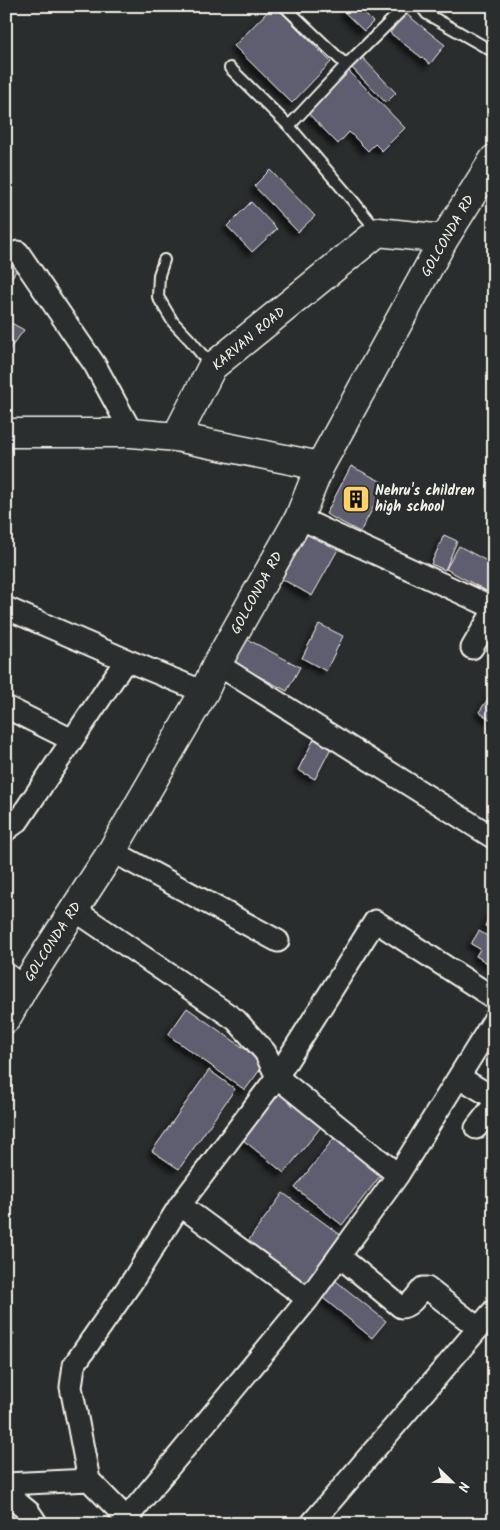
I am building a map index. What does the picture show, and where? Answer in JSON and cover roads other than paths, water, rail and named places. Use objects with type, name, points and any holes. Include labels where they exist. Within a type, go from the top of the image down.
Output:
[{"type":"main road","name":"GOLCONDA RD","points":[[6,1018],[15,980],[73,909],[90,885],[204,692],[217,664],[299,518],[320,466],[444,239],[494,159]]},
{"type":"main road","points":[[378,232],[444,239]]},
{"type":"main road","name":"KARVAN ROAD","points":[[176,437],[212,367],[378,232]]},
{"type":"main road","points":[[6,433],[132,433],[176,437],[320,466]]},
{"type":"street","points":[[18,252],[95,366],[132,433]]},
{"type":"street","points":[[299,518],[494,609],[472,648]]},
{"type":"street","points":[[6,608],[204,692]]},
{"type":"street","points":[[6,830],[18,821],[126,660]]},
{"type":"street","points":[[217,664],[494,838]]},
{"type":"street","points":[[6,707],[72,740]]},
{"type":"street","points":[[112,850],[278,941]]},
{"type":"street","points":[[73,909],[236,1020],[265,1052],[277,1077],[398,1175]]},
{"type":"street","points":[[494,998],[375,921],[277,1077],[180,1205],[133,1280],[74,1365],[71,1387],[89,1480],[129,1521],[308,1299],[398,1175],[494,1020]]},
{"type":"street","points":[[459,1077],[494,1098]]},
{"type":"street","points":[[476,1128],[494,1105]]},
{"type":"street","points":[[180,1205],[308,1299]]},
{"type":"street","points":[[339,1256],[401,1307],[406,1307],[423,1288],[427,1288],[478,1328]]},
{"type":"street","points":[[311,1524],[494,1310]]},
{"type":"street","points":[[6,1484],[89,1480]]},
{"type":"street","points":[[6,1493],[29,1512],[37,1524]]},
{"type":"lane","points":[[284,6],[346,65]]},
{"type":"lane","points":[[289,126],[346,65],[406,6]]},
{"type":"lane","points":[[421,6],[427,14],[494,52]]},
{"type":"lane","points":[[230,68],[289,126],[378,232]]},
{"type":"lane","points":[[164,260],[159,275],[158,297],[173,322],[212,367]]},
{"type":"place","name":"Nehru's children high school","points":[[356,499]]}]
